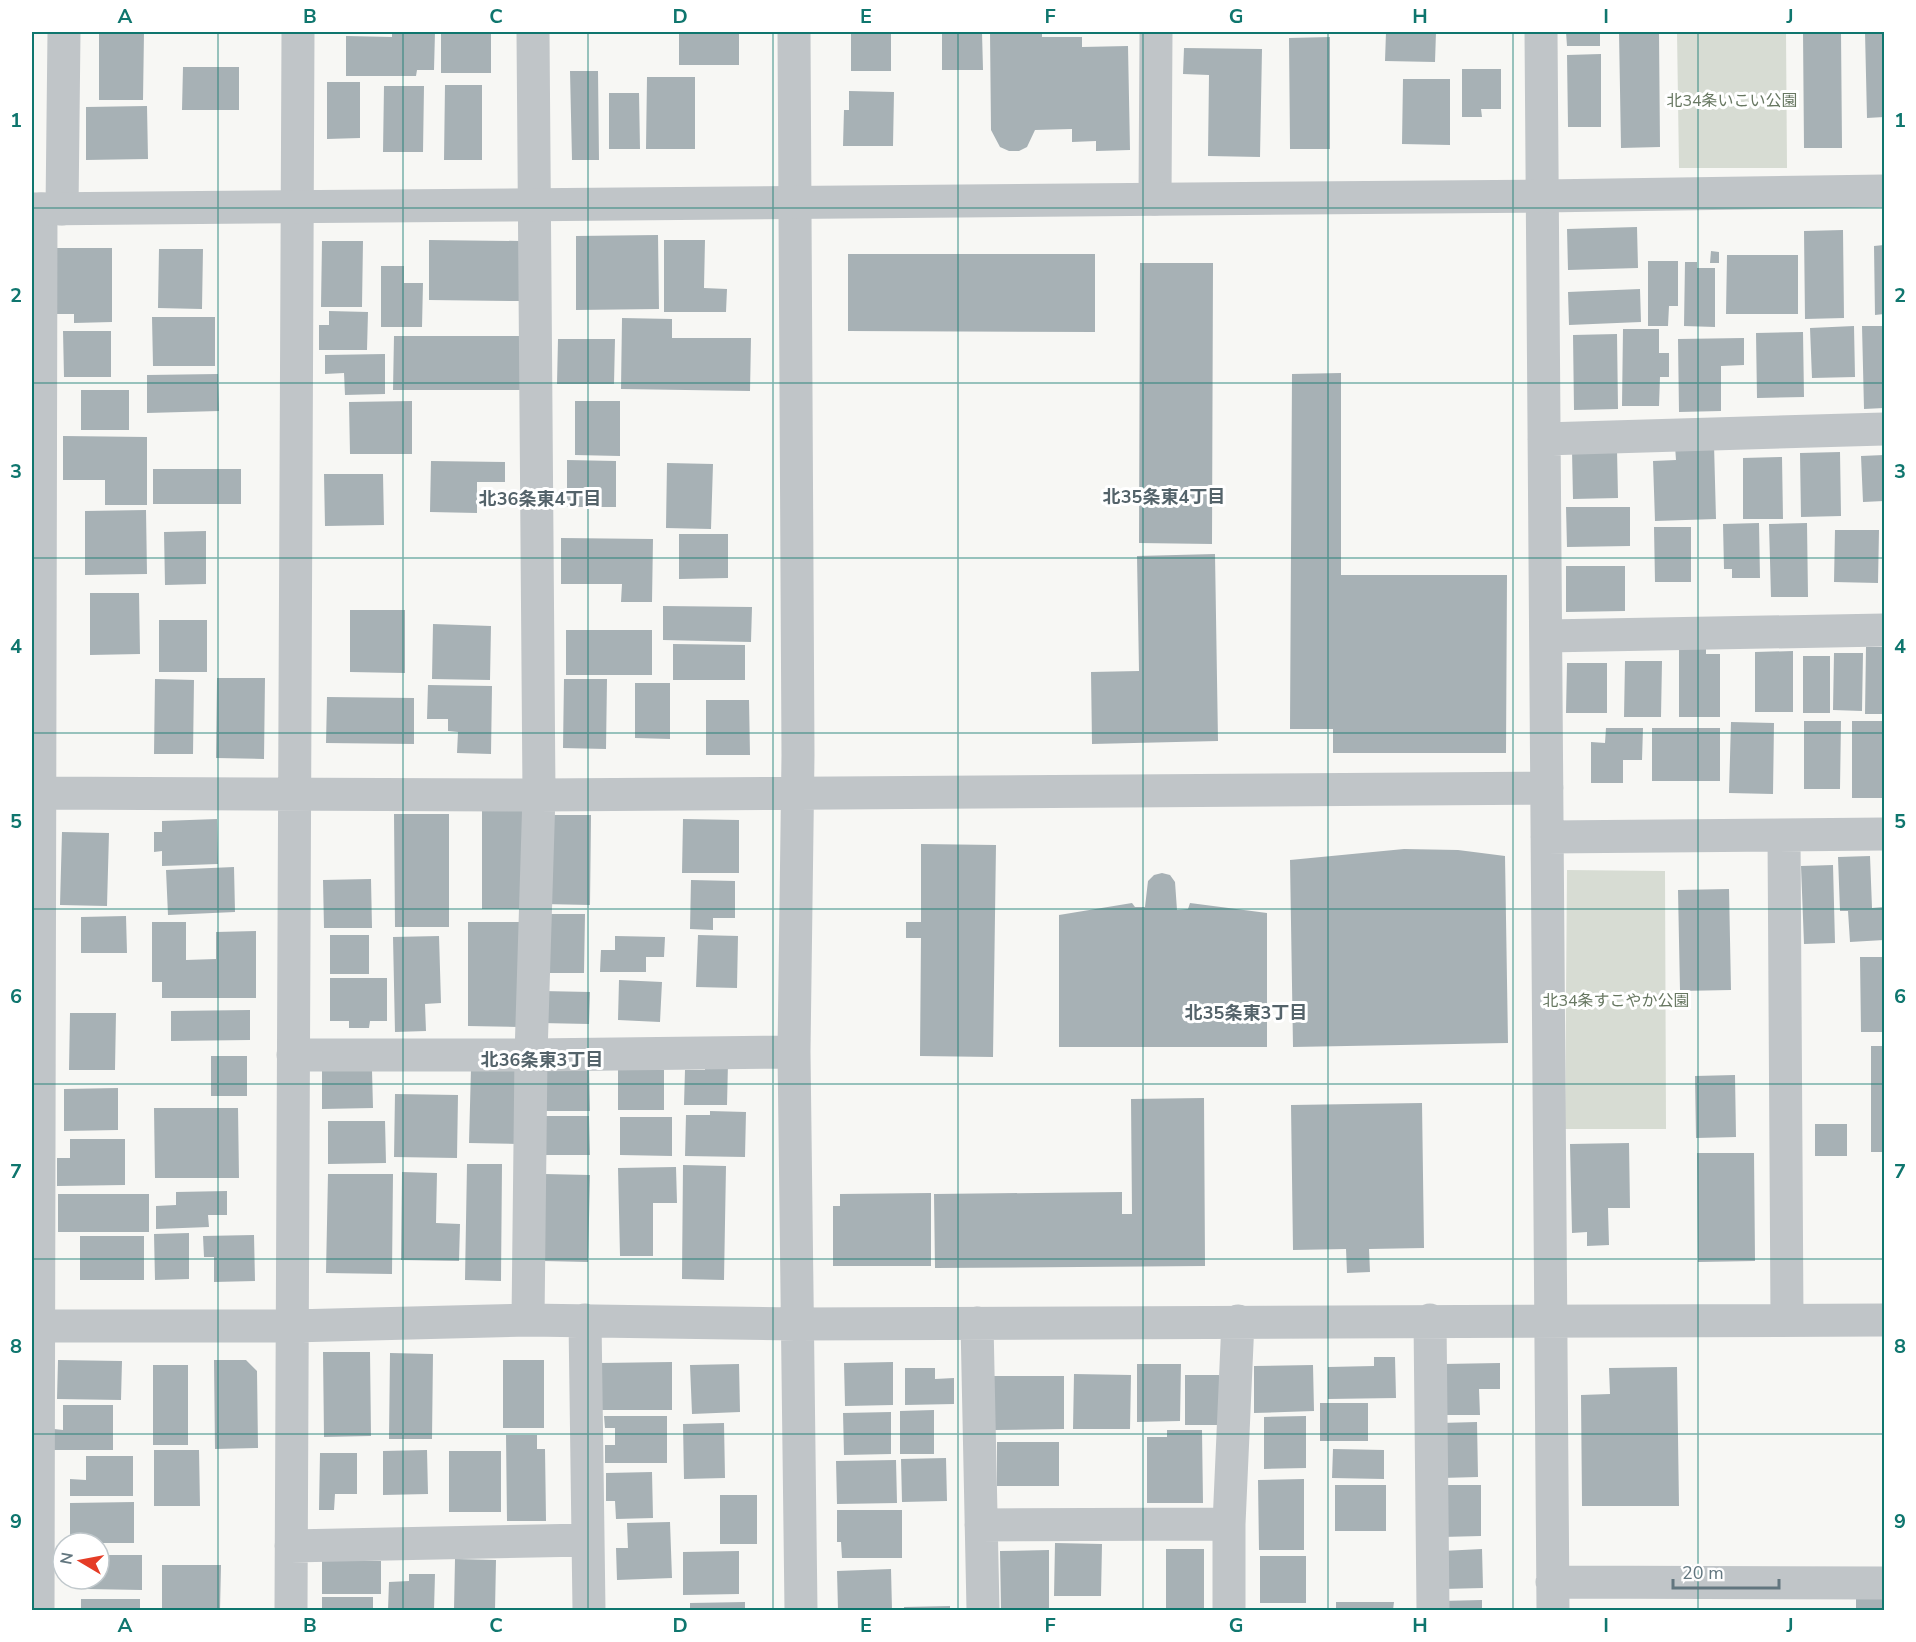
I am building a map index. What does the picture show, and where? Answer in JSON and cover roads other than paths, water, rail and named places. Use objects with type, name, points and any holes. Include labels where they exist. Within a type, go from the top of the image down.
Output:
[{"type":"street","points":[[38,1611],[35,1326],[35,793],[45,209],[64,32]]},
{"type":"street","points":[[291,1611],[298,32]]},
{"type":"street","points":[[528,1320],[531,1055],[538,795],[533,32]]},
{"type":"street","points":[[794,32],[798,793],[794,1052],[801,1611]]},
{"type":"street","points":[[1155,198],[1156,32]]},
{"type":"street","points":[[1541,32],[1552,1596],[1804,1596],[1884,1583]]},
{"type":"street","points":[[45,209],[1884,191]]},
{"type":"street","points":[[1544,439],[1884,429]]},
{"type":"street","points":[[1545,636],[1884,630]]},
{"type":"street","points":[[35,793],[538,795],[1547,788]]},
{"type":"street","points":[[1547,837],[1884,834]]},
{"type":"street","points":[[1784,835],[1787,1320]]},
{"type":"street","points":[[293,1055],[794,1052]]},
{"type":"street","points":[[35,1326],[292,1326],[528,1320],[796,1324],[1884,1320]]},
{"type":"street","points":[[585,1320],[589,1611]]},
{"type":"street","points":[[1430,1320],[1433,1611]]},
{"type":"street","points":[[1229,1611],[1229,1524],[1238,1321]]},
{"type":"street","points":[[977,1323],[982,1611]]},
{"type":"street","points":[[981,1525],[1229,1524]]},
{"type":"street","points":[[291,1546],[588,1540]]},
{"type":"district","name":"北35条東4丁目","points":[[1164,497]]},
{"type":"district","name":"北36条東4丁目","points":[[540,499]]},
{"type":"district","name":"北35条東3丁目","points":[[1246,1013]]},
{"type":"district","name":"北36条東3丁目","points":[[542,1060]]},
{"type":"park label","name":"北34条いこい公園","points":[[1732,100]]},
{"type":"park label","name":"北34条すこやか公園","points":[[1616,1000]]}]
